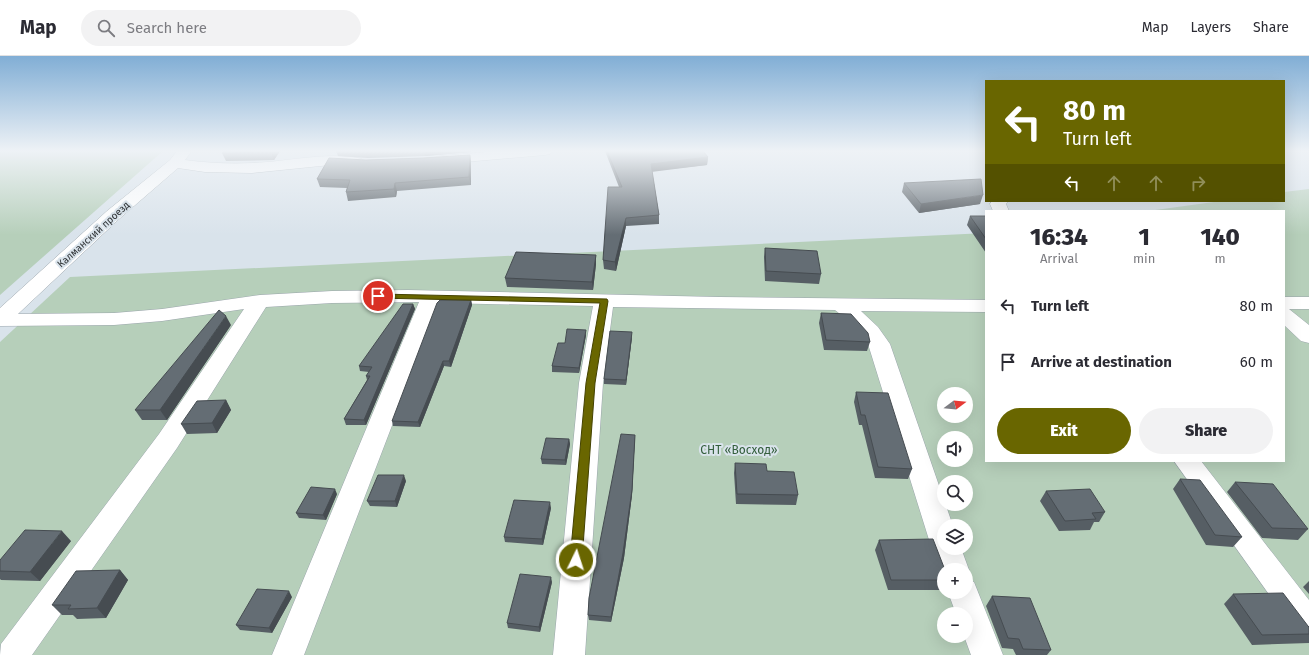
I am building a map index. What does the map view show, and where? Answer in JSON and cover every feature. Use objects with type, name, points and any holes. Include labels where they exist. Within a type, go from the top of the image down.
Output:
[{"type":"street","name":"Калманский проезд","points":[[0,319],[113,215],[155,179]]},
{"type":"street","points":[[0,319],[114,319],[162,315],[260,301],[332,297],[431,297],[985,306]]},
{"type":"street","points":[[288,655],[431,297]]},
{"type":"street","points":[[13,655],[168,441],[260,301]]},
{"type":"street","points":[[569,655],[591,383],[604,301]]},
{"type":"street","points":[[1285,303],[1309,303]]},
{"type":"street","points":[[839,304],[861,320],[879,344],[937,522]]},
{"type":"street","points":[[1285,315],[1309,336]]},
{"type":"street","points":[[1188,462],[1309,625]]},
{"type":"street","points":[[966,599],[987,655]]},
{"type":"green space","points":[[0,179],[131,179],[0,295]]},
{"type":"green space","name":"СНТ «Восход»","points":[[1309,189],[1309,655],[0,655],[0,342],[70,277],[985,233],[985,462],[1285,462],[1285,210],[1155,210],[1214,202],[1285,202],[1285,192]]},
{"type":"building","points":[[317,179],[445,179],[395,183],[394,189],[346,192],[350,180]]},
{"type":"building","points":[[619,179],[653,179],[659,215],[626,218],[615,262],[603,260],[608,187],[622,187]]},
{"type":"building","points":[[981,179],[983,195],[921,204],[904,183]]},
{"type":"building","points":[[970,216],[985,216],[985,238]]},
{"type":"building","points":[[765,248],[817,251],[821,274],[766,271]]},
{"type":"building","points":[[516,252],[596,255],[592,282],[505,278]]},
{"type":"building","points":[[440,300],[471,300],[449,361],[443,361],[418,422],[392,421],[437,303]]},
{"type":"building","points":[[403,304],[413,304],[364,420],[344,419],[370,376],[366,376],[372,367],[359,366]]},
{"type":"building","points":[[219,310],[226,316],[160,410],[135,410]]},
{"type":"building","points":[[821,313],[851,314],[868,333],[870,342],[826,340]]},
{"type":"building","points":[[567,329],[586,330],[579,368],[552,366],[558,343],[565,343]]},
{"type":"building","points":[[610,331],[632,332],[626,380],[604,379]]},
{"type":"building","points":[[856,392],[888,393],[912,469],[878,467],[865,415],[861,415]]},
{"type":"building","points":[[226,400],[212,423],[181,424],[197,401]]},
{"type":"building","points":[[621,434],[635,435],[632,490],[623,553],[611,617],[588,615],[589,598]]},
{"type":"building","points":[[546,438],[569,439],[565,460],[541,459]]},
{"type":"building","points":[[735,463],[766,464],[767,471],[794,472],[798,495],[737,494]]},
{"type":"building","points":[[378,475],[404,475],[395,501],[367,501]]},
{"type":"building","points":[[1180,479],[1200,480],[1242,537],[1215,535]]},
{"type":"building","points":[[1235,482],[1273,484],[1308,529],[1272,528]]},
{"type":"building","points":[[311,487],[335,489],[323,515],[296,513]]},
{"type":"building","points":[[1090,489],[1105,512],[1092,513],[1096,519],[1065,521],[1046,491]]},
{"type":"building","points":[[514,500],[550,502],[542,539],[504,537]]},
{"type":"building","points":[[25,530],[62,531],[30,572],[0,571],[0,560]]},
{"type":"building","points":[[933,539],[937,549],[937,555],[939,555],[942,563],[937,563],[937,580],[891,580],[879,540]]},
{"type":"building","points":[[120,570],[97,608],[68,609],[71,605],[52,605],[76,571]]},
{"type":"building","points":[[520,574],[551,577],[539,627],[507,623]]},
{"type":"building","points":[[257,589],[289,591],[269,628],[236,625]]},
{"type":"building","points":[[1283,593],[1309,627],[1309,634],[1262,635],[1233,594]]},
{"type":"building","points":[[992,596],[1030,598],[1051,650],[1023,649],[1019,639],[1008,638]]},
{"type":"route","points":[[378,296],[604,301],[591,383],[576,560]]}]
